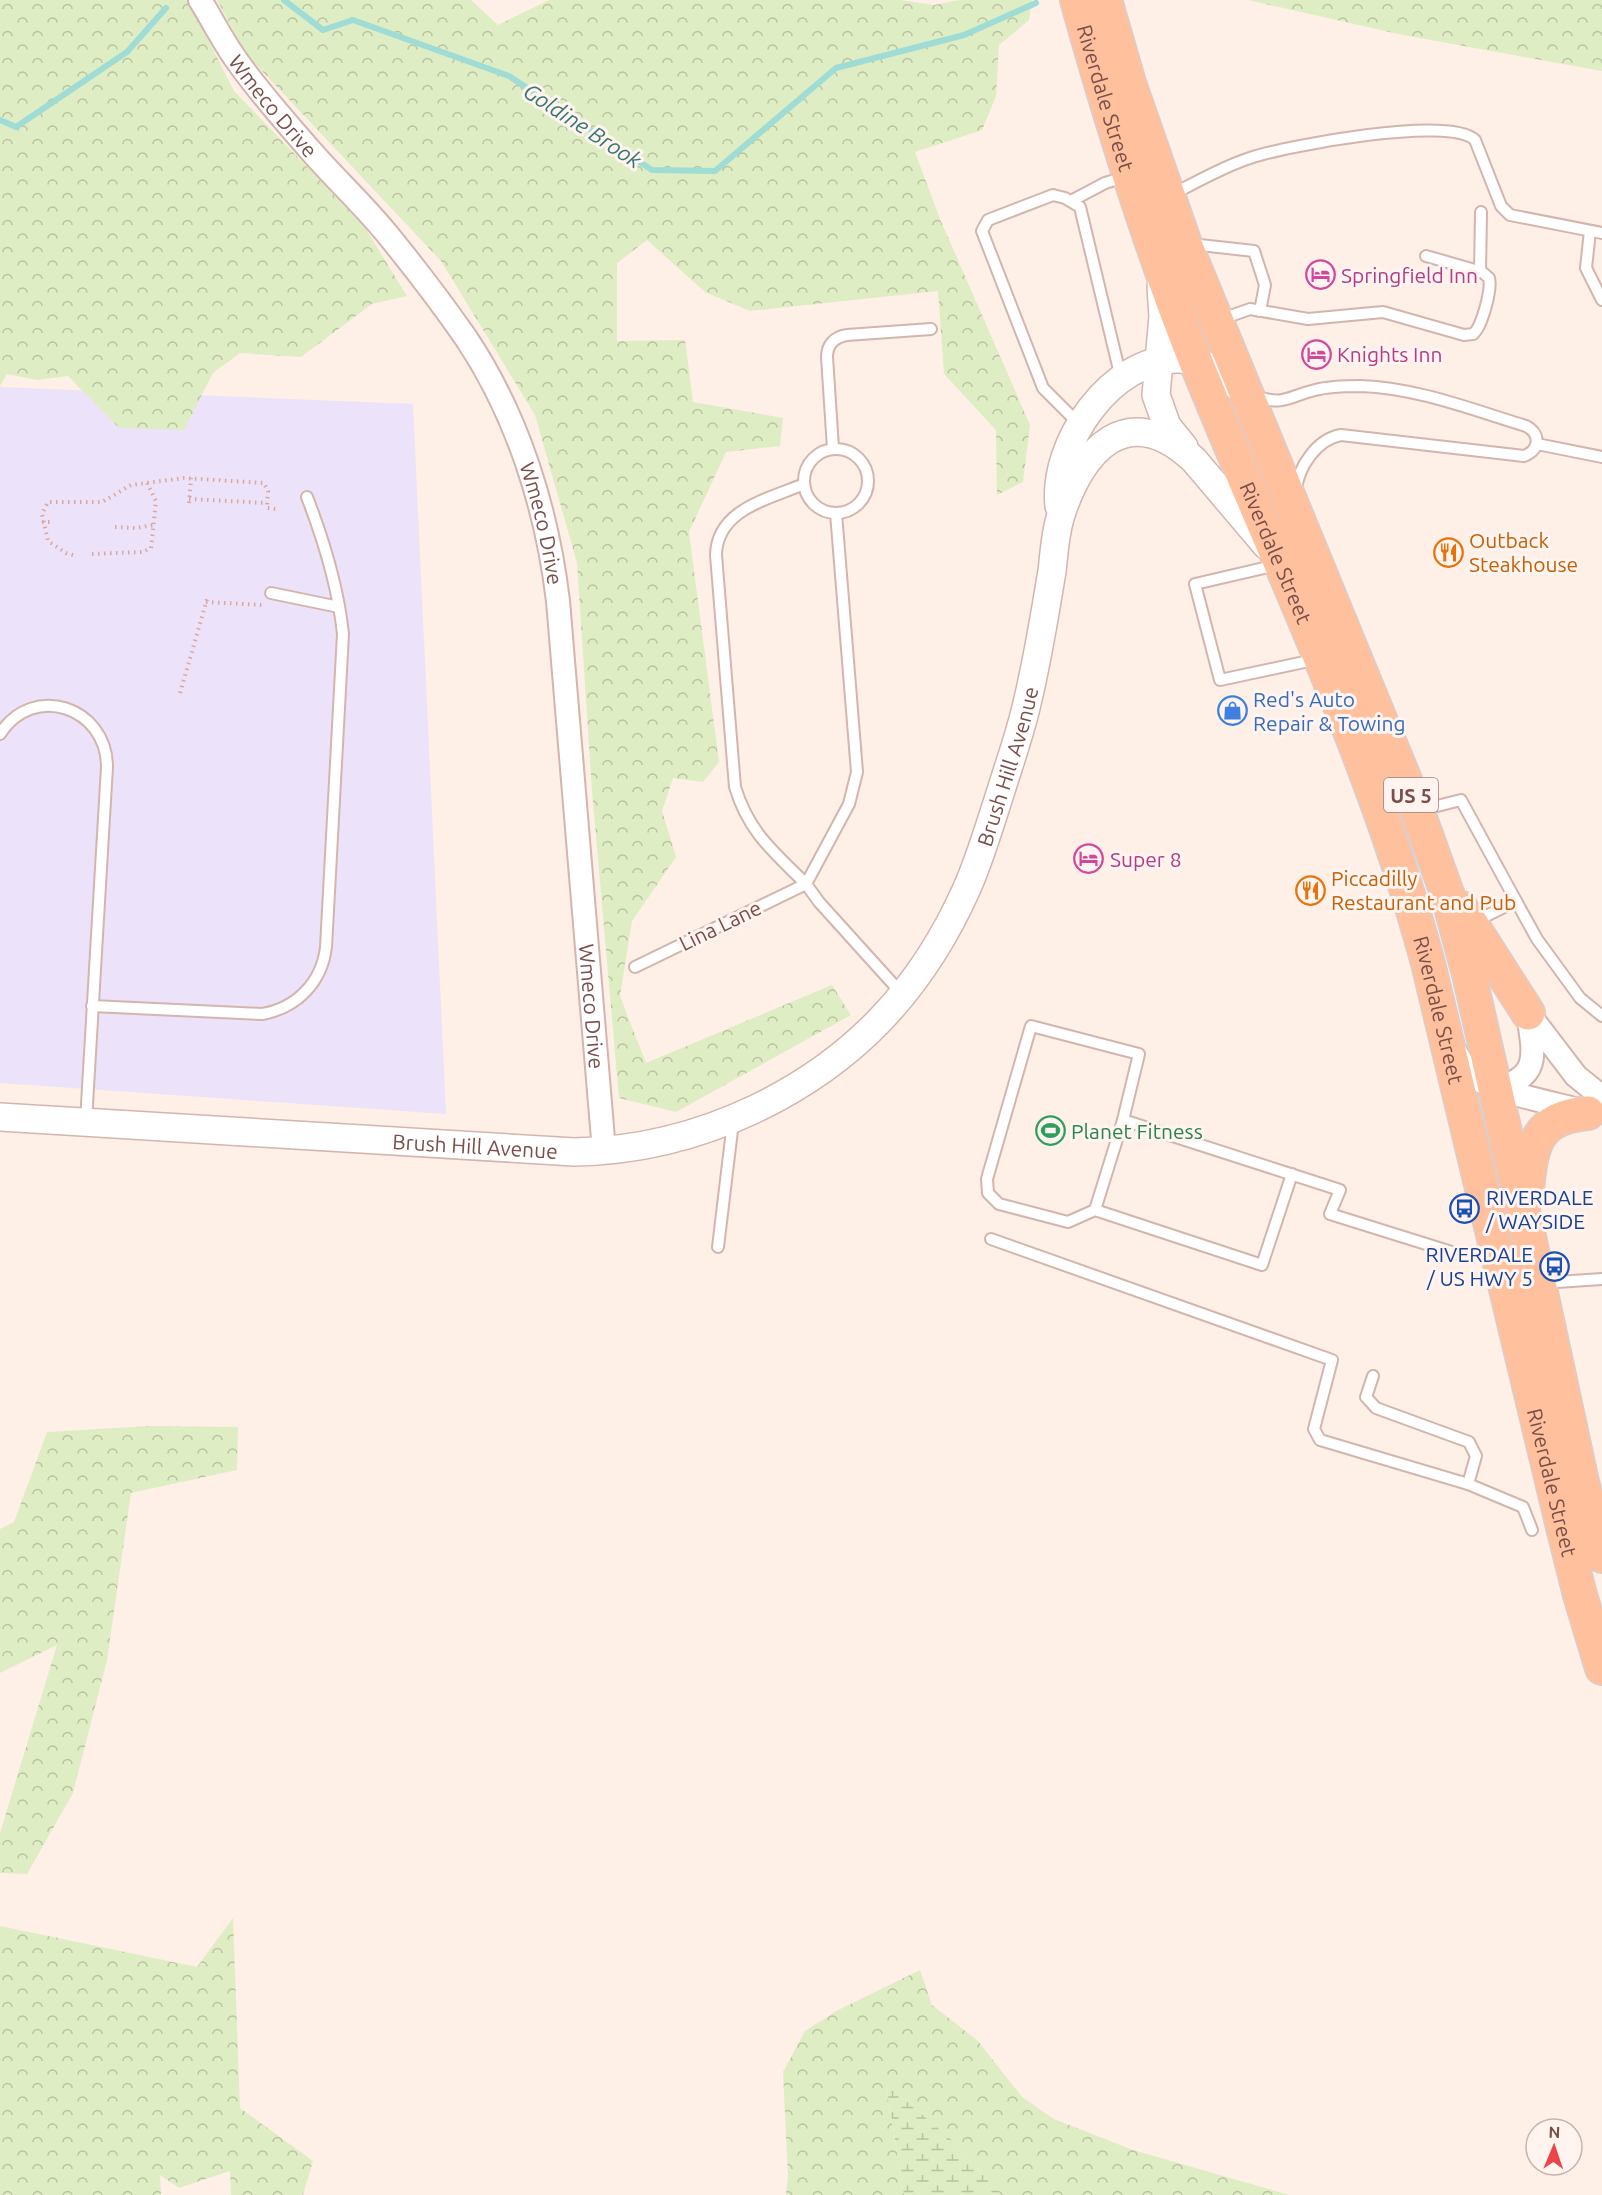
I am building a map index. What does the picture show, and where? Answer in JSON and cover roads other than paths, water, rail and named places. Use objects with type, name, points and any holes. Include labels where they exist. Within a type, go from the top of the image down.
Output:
[{"type":"main road","name":"Riverdale Street","points":[[1077,0],[1152,243],[1196,362],[1320,658],[1380,811],[1402,875],[1428,963],[1580,1595],[1602,1668]]},
{"type":"main road","name":"Riverdale Street","points":[[1105,0],[1123,64],[1185,244],[1418,811],[1441,876],[1464,926],[1528,1013]]},
{"type":"main road","name":"Riverdale Street","points":[[1464,926],[1496,1088],[1539,1284],[1597,1520],[1602,1556]]},
{"type":"main road","points":[[1529,1237],[1527,1190],[1530,1160],[1535,1142],[1543,1130],[1559,1119],[1597,1108]]},
{"type":"street","name":"Wmeco Drive","points":[[200,0],[235,58],[259,89],[310,150],[392,239],[466,338],[490,379],[528,464],[552,555],[558,601],[604,1151]]},
{"type":"street","points":[[1152,243],[1162,296],[1162,334],[1156,395],[1159,407],[1167,426],[1278,561]]},
{"type":"street","name":"Brush Hill Avenue","points":[[1060,519],[1059,476],[1065,457],[1084,418],[1122,379],[1144,364],[1158,360],[1177,359],[1196,362],[1218,371],[1246,393]]},
{"type":"street","points":[[1084,418],[1134,432],[1161,436],[1174,443],[1194,460]]},
{"type":"street","name":"Brush Hill Avenue","points":[[0,1117],[472,1147],[604,1151],[687,1136],[733,1119],[796,1087],[839,1059],[872,1029],[903,995],[935,949],[956,911],[987,832],[1028,700],[1060,519],[1077,480],[1092,455],[1111,439],[1134,432]]},
{"type":"street","points":[[1496,1088],[1515,1083],[1529,1068],[1532,1059],[1532,1041],[1528,1013]]},
{"type":"street","points":[[1528,1013],[1576,1076],[1597,1108]]},
{"type":"street","points":[[1445,1034],[1473,1076],[1496,1088],[1597,1108]]},
{"type":"lane","points":[[1168,196],[1233,164],[1272,151],[1380,133],[1457,132],[1470,135],[1475,140],[1499,202],[1506,212],[1514,217],[1602,233]]},
{"type":"lane","points":[[1071,201],[1105,183],[1130,175]]},
{"type":"lane","points":[[1084,418],[1043,388],[982,231],[988,220],[1053,195],[1071,201],[1080,207],[1122,379]]},
{"type":"lane","points":[[1480,272],[1481,212]]},
{"type":"lane","points":[[1590,231],[1586,268],[1602,300]]},
{"type":"lane","points":[[1185,244],[1254,251],[1265,285],[1260,311]]},
{"type":"lane","points":[[1215,321],[1246,310],[1308,319],[1383,312],[1470,336],[1478,330],[1490,287],[1489,278],[1480,272],[1426,256]]},
{"type":"lane","points":[[833,448],[827,357],[830,344],[837,337],[847,335],[931,329]]},
{"type":"lane","points":[[1246,393],[1278,402],[1332,387],[1360,386],[1394,389],[1526,426],[1535,433],[1537,444],[1534,450],[1524,456],[1341,435],[1331,437],[1313,453],[1300,474],[1296,485],[1295,513]]},
{"type":"lane","points":[[1537,444],[1602,457]]},
{"type":"lane","points":[[833,448],[849,451],[857,457],[864,464],[868,482],[861,501],[853,507],[836,513],[826,511],[812,501],[804,484],[804,474],[812,459],[819,453],[833,448]]},
{"type":"lane","points":[[804,484],[744,509],[731,518],[721,531],[716,555],[735,787],[752,828],[806,884],[819,902],[903,995]]},
{"type":"lane","points":[[92,1006],[262,1014],[291,1004],[301,996],[314,982],[322,965],[326,947],[343,634],[328,556],[307,496]]},
{"type":"lane","points":[[806,884],[849,804],[857,772],[836,513]]},
{"type":"lane","points":[[1278,561],[1195,584],[1220,681],[1320,658]]},
{"type":"lane","points":[[271,593],[339,607]]},
{"type":"lane","points":[[0,734],[11,720],[24,712],[38,707],[53,706],[75,712],[87,720],[97,731],[104,745],[107,767],[86,1121]]},
{"type":"lane","points":[[1418,811],[1461,800],[1537,939],[1580,998],[1602,1016]]},
{"type":"lane","name":"Lina Lane","points":[[634,967],[806,884]]},
{"type":"lane","points":[[1464,926],[1516,901]]},
{"type":"lane","points":[[1095,1210],[1123,1120],[1139,1054],[1031,1026],[987,1179],[988,1193],[999,1204],[1068,1222],[1095,1210],[1263,1265],[1292,1174]]},
{"type":"lane","points":[[718,1247],[733,1119]]},
{"type":"lane","points":[[1123,1120],[1340,1190],[1330,1214],[1458,1254],[1496,1249]]},
{"type":"lane","points":[[991,1239],[1332,1360],[1314,1429],[1320,1440],[1468,1484],[1523,1507],[1532,1530]]},
{"type":"lane","points":[[1539,1284],[1602,1279]]},
{"type":"lane","points":[[1373,1376],[1366,1397],[1376,1408],[1469,1442],[1476,1456],[1468,1484]]},
{"type":"waterway","name":"Goldine Brook","points":[[284,0],[323,30],[353,20],[509,76],[652,170],[715,171],[836,68],[964,35],[1036,3]]},
{"type":"waterway","name":"Goldine Brook","points":[[0,120],[16,127],[127,52],[166,8]]},
{"type":"place","name":"Springfield Inn","points":[[1320,275]]},
{"type":"place","name":"Knights Inn","points":[[1316,354]]},
{"type":"place","name":"Outback Steakhouse","points":[[1448,552]]},
{"type":"place","name":"Red's Auto Repair & Towing","points":[[1232,711]]},
{"type":"place","name":"Super 8","points":[[1089,859]]},
{"type":"place","name":"Piccadilly Restaurant and Pub","points":[[1310,890]]},
{"type":"place","name":"Planet Fitness","points":[[1050,1131]]},
{"type":"place","name":"RIVERDALE / WAYSIDE","points":[[1465,1209]]},
{"type":"place","name":"RIVERDALE / US HWY 5","points":[[1554,1266]]}]
